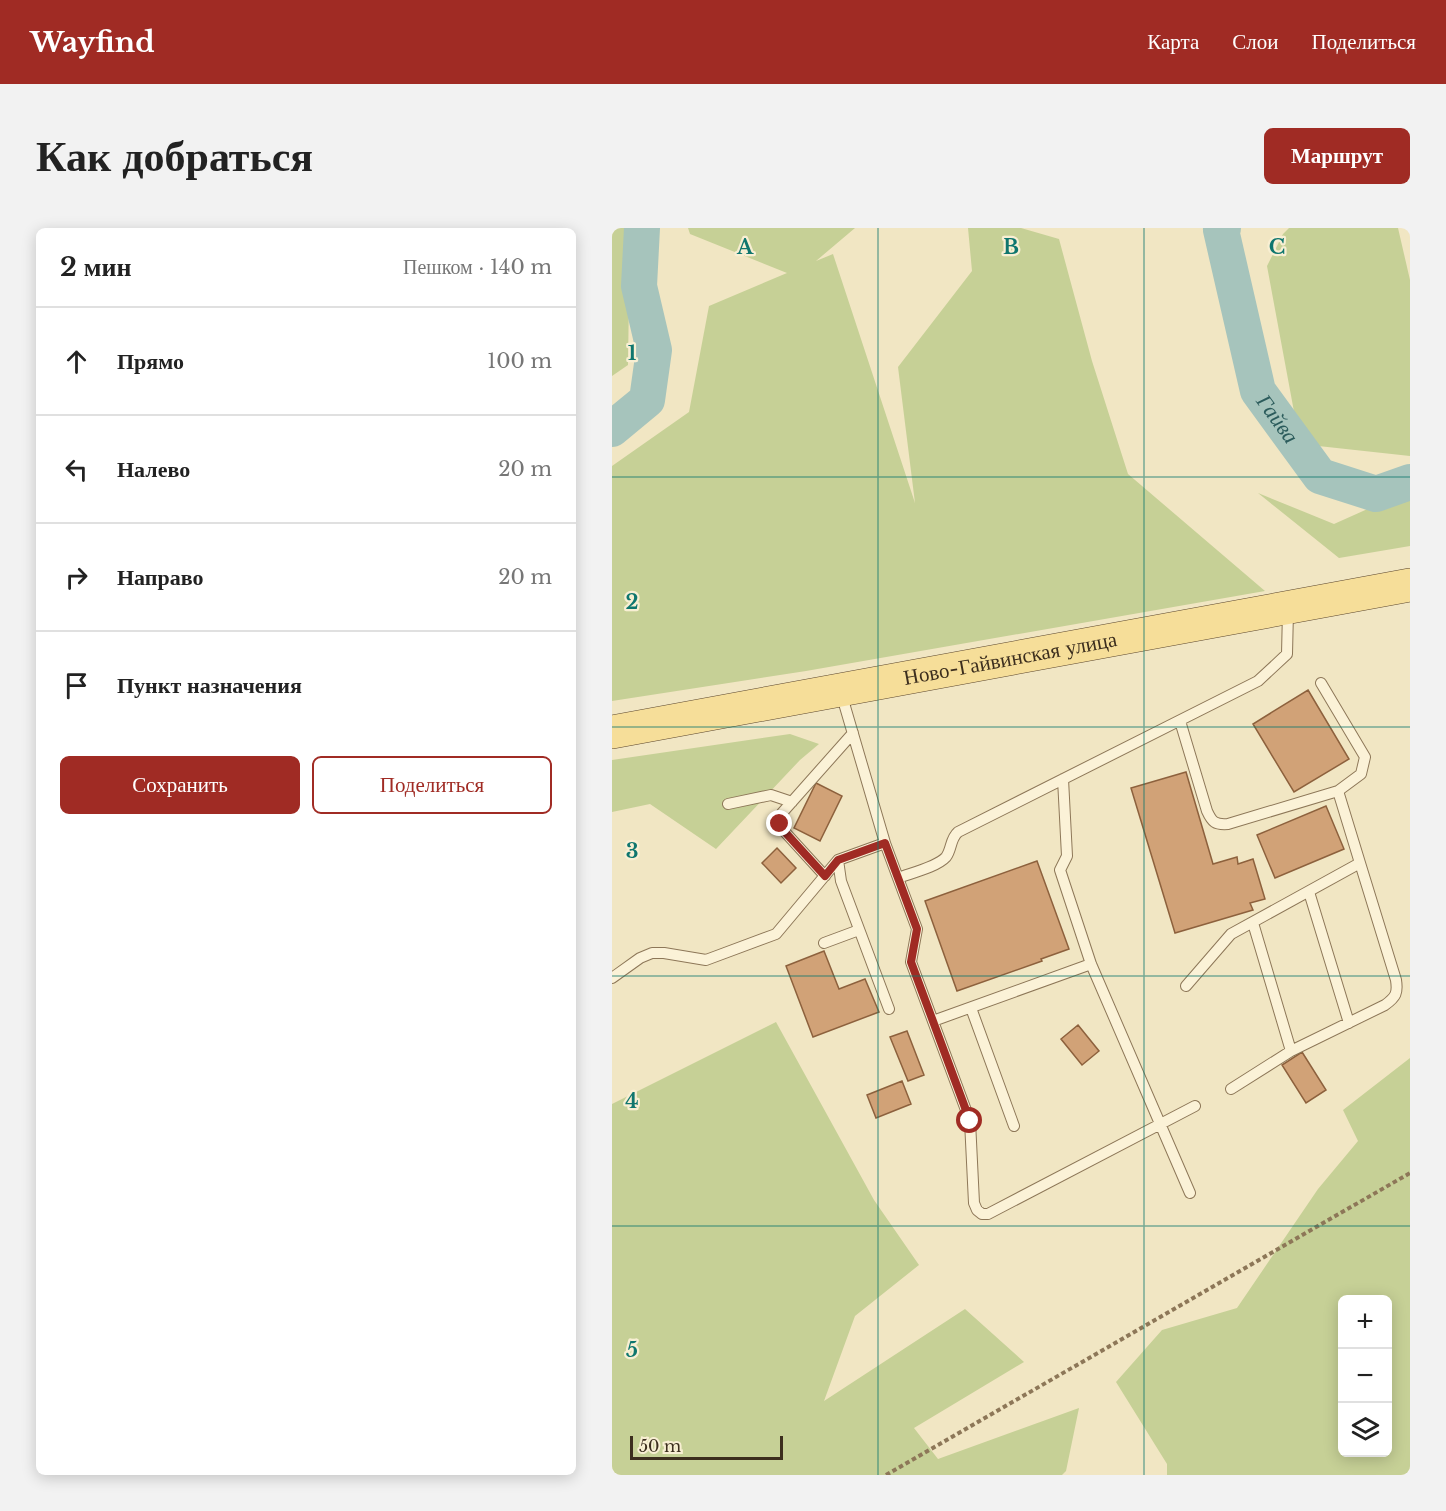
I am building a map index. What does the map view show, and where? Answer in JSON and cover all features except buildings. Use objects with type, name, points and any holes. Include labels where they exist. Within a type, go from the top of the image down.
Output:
[{"type":"main road","name":"Ново-Гайвинская улица","points":[[612,732],[1410,585]]},
{"type":"lane","points":[[898,878],[942,860],[947,855],[954,836],[958,832],[1258,681],[1287,654],[1288,608]]},
{"type":"lane","points":[[1180,721],[1207,811],[1212,820],[1220,825],[1228,824],[1338,791],[1361,774],[1365,757],[1321,683]]},
{"type":"lane","points":[[840,690],[885,843],[917,929],[911,962],[970,1121],[974,1203],[977,1210],[982,1214],[988,1214],[1195,1106]]},
{"type":"lane","points":[[825,876],[784,831],[780,818],[853,733]]},
{"type":"lane","points":[[1064,779],[1067,856],[1060,870],[1090,964],[1190,1193]]},
{"type":"lane","points":[[1231,1089],[1291,1051],[1385,1005],[1394,999],[1398,990],[1338,791]]},
{"type":"lane","points":[[728,804],[771,795],[792,802]]},
{"type":"lane","points":[[612,978],[640,958],[652,953],[706,960],[776,934],[838,860],[885,843]]},
{"type":"lane","points":[[838,860],[841,881],[889,1009]]},
{"type":"lane","points":[[1186,986],[1231,934],[1360,863]]},
{"type":"lane","points":[[1309,892],[1349,1023]]},
{"type":"lane","points":[[1253,922],[1291,1051]]},
{"type":"lane","points":[[824,943],[860,930]]},
{"type":"lane","points":[[933,1022],[1090,964]]},
{"type":"lane","points":[[971,1008],[1014,1126]]},
{"type":"path","points":[[886,1475],[1410,1173]]},
{"type":"green space","points":[[612,228],[630,228],[628,365],[612,376]]},
{"type":"green space","points":[[688,228],[855,228],[816,261],[833,254],[915,503],[898,367],[972,271],[968,228],[1021,228],[1059,239],[1092,361],[1128,474],[1265,591],[806,671],[612,701],[612,466],[689,412],[709,306],[787,273],[690,234]]},
{"type":"green space","points":[[1289,228],[1398,228],[1410,280],[1410,456],[1300,444],[1267,266],[1283,234]]},
{"type":"green space","points":[[1410,490],[1410,546],[1339,558],[1258,493],[1334,524]]},
{"type":"green space","points":[[790,734],[819,744],[800,760],[716,849],[650,804],[612,812],[612,760]]},
{"type":"green space","points":[[776,1022],[874,1200],[919,1265],[855,1316],[824,1401],[965,1309],[1024,1362],[914,1428],[938,1459],[1079,1408],[1066,1471],[1062,1475],[612,1475],[612,1104]]},
{"type":"green space","points":[[1410,1058],[1410,1475],[1167,1475],[1167,1464],[1116,1382],[1162,1330],[1237,1308],[1318,1189],[1358,1141],[1343,1110]]},
{"type":"waterway","name":"Гайва","points":[[612,429],[647,400],[654,350],[639,286],[642,228]]},
{"type":"waterway","name":"Гайва","points":[[1223,228],[1221,230],[1258,391],[1320,476],[1376,494],[1410,482]]},
{"type":"route","points":[[780,824],[825,876],[838,860],[885,843],[917,929],[911,962],[970,1121]]}]
